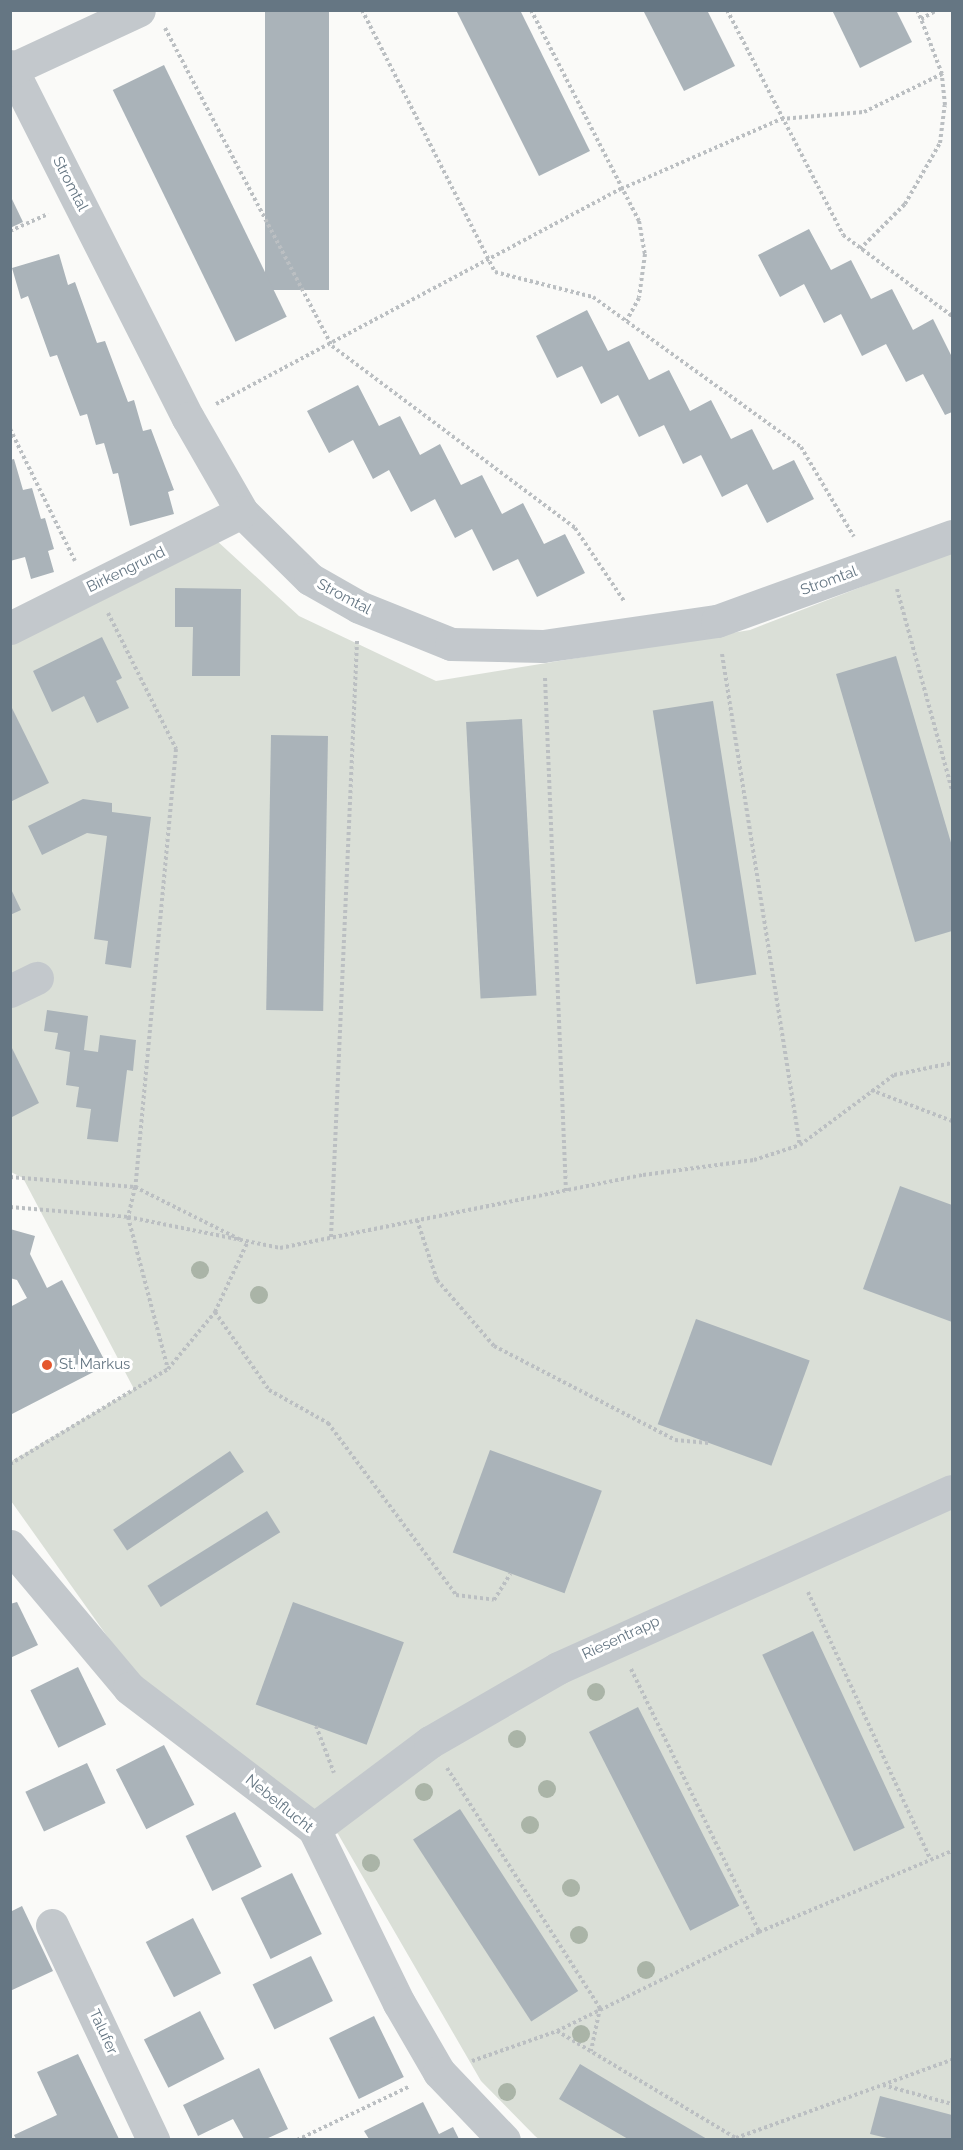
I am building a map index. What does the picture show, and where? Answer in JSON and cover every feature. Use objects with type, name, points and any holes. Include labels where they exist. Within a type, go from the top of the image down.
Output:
[{"type":"street","points":[[11,68],[150,16]]},
{"type":"street","name":"Stromtal","points":[[11,68],[188,418],[242,512],[310,579],[359,607],[451,644],[543,646],[717,621],[952,536]]},
{"type":"street","name":"Birkengrund","points":[[10,628],[242,512]]},
{"type":"street","name":"Riesentrapp","points":[[314,1828],[430,1742],[616,1639],[952,1491]]},
{"type":"street","name":"Nebelflucht","points":[[10,1546],[129,1688],[314,1828],[399,2003],[440,2072],[504,2139]]},
{"type":"street","name":"Talufer","points":[[52,1925],[153,2139]]},
{"type":"path","points":[[362,10],[495,272],[593,297],[801,447],[880,563],[952,790]]},
{"type":"path","points":[[531,10],[639,221],[645,255],[639,298],[626,321]]},
{"type":"path","points":[[727,10],[843,235],[952,315]]},
{"type":"path","points":[[860,249],[905,204],[940,143],[945,105],[942,74],[917,10]]},
{"type":"path","points":[[921,19],[937,10]]},
{"type":"path","points":[[150,16],[332,346],[575,528],[645,632]]},
{"type":"path","points":[[188,418],[332,346],[621,189],[782,119],[864,112],[942,74]]},
{"type":"path","points":[[10,231],[78,200]]},
{"type":"path","points":[[10,429],[176,749],[135,1186],[128,1217],[168,1369]]},
{"type":"path","points":[[331,1237],[359,607]]},
{"type":"path","points":[[717,621],[800,1145]]},
{"type":"path","points":[[543,646],[566,1193]]},
{"type":"path","points":[[10,1207],[128,1217],[279,1248],[566,1193],[643,1175],[754,1160],[800,1145],[870,1089],[894,1075],[952,1063]]},
{"type":"path","points":[[870,1089],[952,1121]]},
{"type":"path","points":[[10,1177],[135,1186],[247,1243]]},
{"type":"path","points":[[417,1220],[436,1280],[494,1346],[675,1440],[711,1443]]},
{"type":"path","points":[[10,1464],[168,1369],[215,1312],[247,1243]]},
{"type":"path","points":[[215,1312],[269,1390],[328,1423],[456,1595],[494,1599],[510,1574]]},
{"type":"path","points":[[794,1560],[930,1858]]},
{"type":"path","points":[[616,1639],[759,1932]]},
{"type":"path","points":[[316,1726],[346,1804]]},
{"type":"path","points":[[430,1742],[600,2008],[591,2051]]},
{"type":"path","points":[[297,2139],[440,2072],[557,2031],[759,1932],[930,1858],[952,1851]]},
{"type":"path","points":[[557,2031],[738,2138],[952,2060]]},
{"type":"path","points":[[882,2085],[952,2104]]},
{"type":"shaded area","points":[[216,540],[299,616],[436,681],[750,630],[952,552],[952,2139],[540,2140],[481,2081],[338,1834],[134,1674],[11,1501],[10,1462],[134,1389],[23,1178],[11,1172],[11,643]]},
{"type":"building","points":[[265,10],[329,10],[329,290],[265,290]]},
{"type":"building","points":[[456,10],[520,10],[590,151],[539,176]]},
{"type":"building","points":[[643,10],[707,10],[735,66],[684,91]]},
{"type":"building","points":[[832,10],[896,10],[912,42],[860,68]]},
{"type":"building","points":[[164,65],[287,317],[236,342],[113,90]]},
{"type":"building","points":[[10,195],[23,222],[10,228]]},
{"type":"building","points":[[809,229],[831,270],[851,260],[871,299],[892,289],[913,330],[933,319],[952,357],[952,412],[945,415],[923,374],[906,382],[886,344],[862,356],[841,314],[824,323],[804,284],[780,297],[758,255]]},
{"type":"building","points":[[59,254],[68,285],[75,282],[97,343],[105,341],[128,402],[134,400],[143,431],[151,429],[174,490],[168,492],[174,514],[130,526],[118,473],[113,474],[104,443],[96,445],[87,414],[80,416],[57,355],[50,357],[28,296],[21,299],[12,268]]},
{"type":"building","points":[[587,310],[608,351],[629,341],[649,380],[669,370],[690,411],[711,400],[731,439],[752,429],[773,470],[794,460],[814,499],[767,523],[747,484],[722,497],[701,455],[683,464],[664,425],[639,437],[618,395],[601,404],[582,366],[557,378],[536,336]]},
{"type":"building","points":[[358,385],[379,426],[400,416],[420,455],[440,444],[461,485],[482,475],[502,514],[523,503],[544,544],[565,534],[585,573],[537,597],[518,559],[493,571],[472,529],[455,538],[435,499],[411,512],[389,470],[373,479],[353,440],[329,453],[307,411]]},
{"type":"building","points":[[14,459],[23,490],[32,488],[41,519],[45,518],[54,549],[48,551],[54,572],[31,579],[25,557],[10,561],[10,460]]},
{"type":"building","points":[[175,588],[241,589],[240,676],[192,676],[193,627],[175,627]]},
{"type":"building","points":[[102,637],[122,678],[116,681],[129,708],[97,723],[84,696],[52,712],[33,671]]},
{"type":"building","points":[[896,656],[952,846],[952,931],[915,942],[836,674]]},
{"type":"building","points":[[713,701],[756,975],[696,984],[653,711]]},
{"type":"building","points":[[10,704],[49,783],[10,802]]},
{"type":"building","points":[[522,719],[536,996],[481,999],[466,722]]},
{"type":"building","points":[[271,735],[328,736],[323,1011],[266,1010]]},
{"type":"building","points":[[83,799],[112,803],[112,812],[151,817],[131,968],[105,964],[108,941],[94,939],[107,836],[87,833],[42,855],[28,826]]},
{"type":"building","points":[[10,887],[21,910],[10,915]]},
{"type":"building","points":[[47,1010],[88,1016],[84,1050],[98,1052],[100,1035],[136,1040],[133,1071],[127,1070],[118,1142],[87,1139],[91,1109],[76,1107],[79,1087],[66,1085],[70,1052],[55,1049],[58,1033],[44,1031]]},
{"type":"building","points":[[10,1044],[39,1103],[12,1117],[10,1115]]},
{"type":"building","points":[[900,1186],[952,1205],[952,1322],[863,1289]]},
{"type":"building","points":[[10,1229],[35,1236],[30,1254],[47,1288],[62,1280],[107,1365],[10,1415],[10,1307],[27,1298],[17,1280],[10,1278]]},
{"type":"building","points":[[696,1319],[810,1360],[771,1466],[658,1424]]},
{"type":"building","points":[[490,1450],[602,1491],[565,1593],[453,1552]]},
{"type":"building","points":[[230,1451],[244,1472],[127,1551],[113,1530]]},
{"type":"building","points":[[267,1511],[280,1532],[161,1607],[147,1586]]},
{"type":"building","points":[[17,1602],[38,1645],[10,1658],[10,1604]]},
{"type":"building","points":[[293,1602],[404,1642],[367,1745],[256,1704]]},
{"type":"building","points":[[813,1631],[905,1828],[854,1851],[762,1655]]},
{"type":"building","points":[[78,1667],[106,1725],[58,1748],[30,1690]]},
{"type":"building","points":[[638,1707],[739,1906],[690,1931],[589,1732]]},
{"type":"building","points":[[164,1745],[194,1805],[146,1829],[116,1770]]},
{"type":"building","points":[[87,1763],[106,1803],[44,1832],[25,1792]]},
{"type":"building","points":[[460,1809],[578,1991],[531,2021],[413,1839]]},
{"type":"building","points":[[235,1812],[262,1867],[212,1891],[186,1836]]},
{"type":"building","points":[[292,1873],[322,1934],[271,1959],[241,1898]]},
{"type":"building","points":[[22,1906],[53,1971],[10,1991],[10,1912]]},
{"type":"building","points":[[193,1918],[221,1973],[174,1997],[146,1942]]},
{"type":"building","points":[[311,1956],[333,2001],[274,2029],[253,1984]]},
{"type":"building","points":[[200,2011],[225,2059],[168,2088],[144,2040]]},
{"type":"building","points":[[374,2016],[404,2077],[359,2099],[329,2038]]},
{"type":"building","points":[[78,2054],[119,2139],[16,2139],[14,2135],[57,2115],[37,2072]]},
{"type":"building","points":[[580,2064],[707,2139],[628,2139],[559,2099]]},
{"type":"building","points":[[259,2068],[288,2129],[266,2139],[244,2139],[233,2119],[198,2136],[183,2105]]},
{"type":"building","points":[[880,2096],[952,2115],[952,2139],[891,2139],[870,2134]]},
{"type":"building","points":[[423,2102],[439,2134],[453,2127],[459,2139],[369,2139],[364,2131]]},
{"type":"place","name":"St. Markus","points":[[47,1365]]}]
